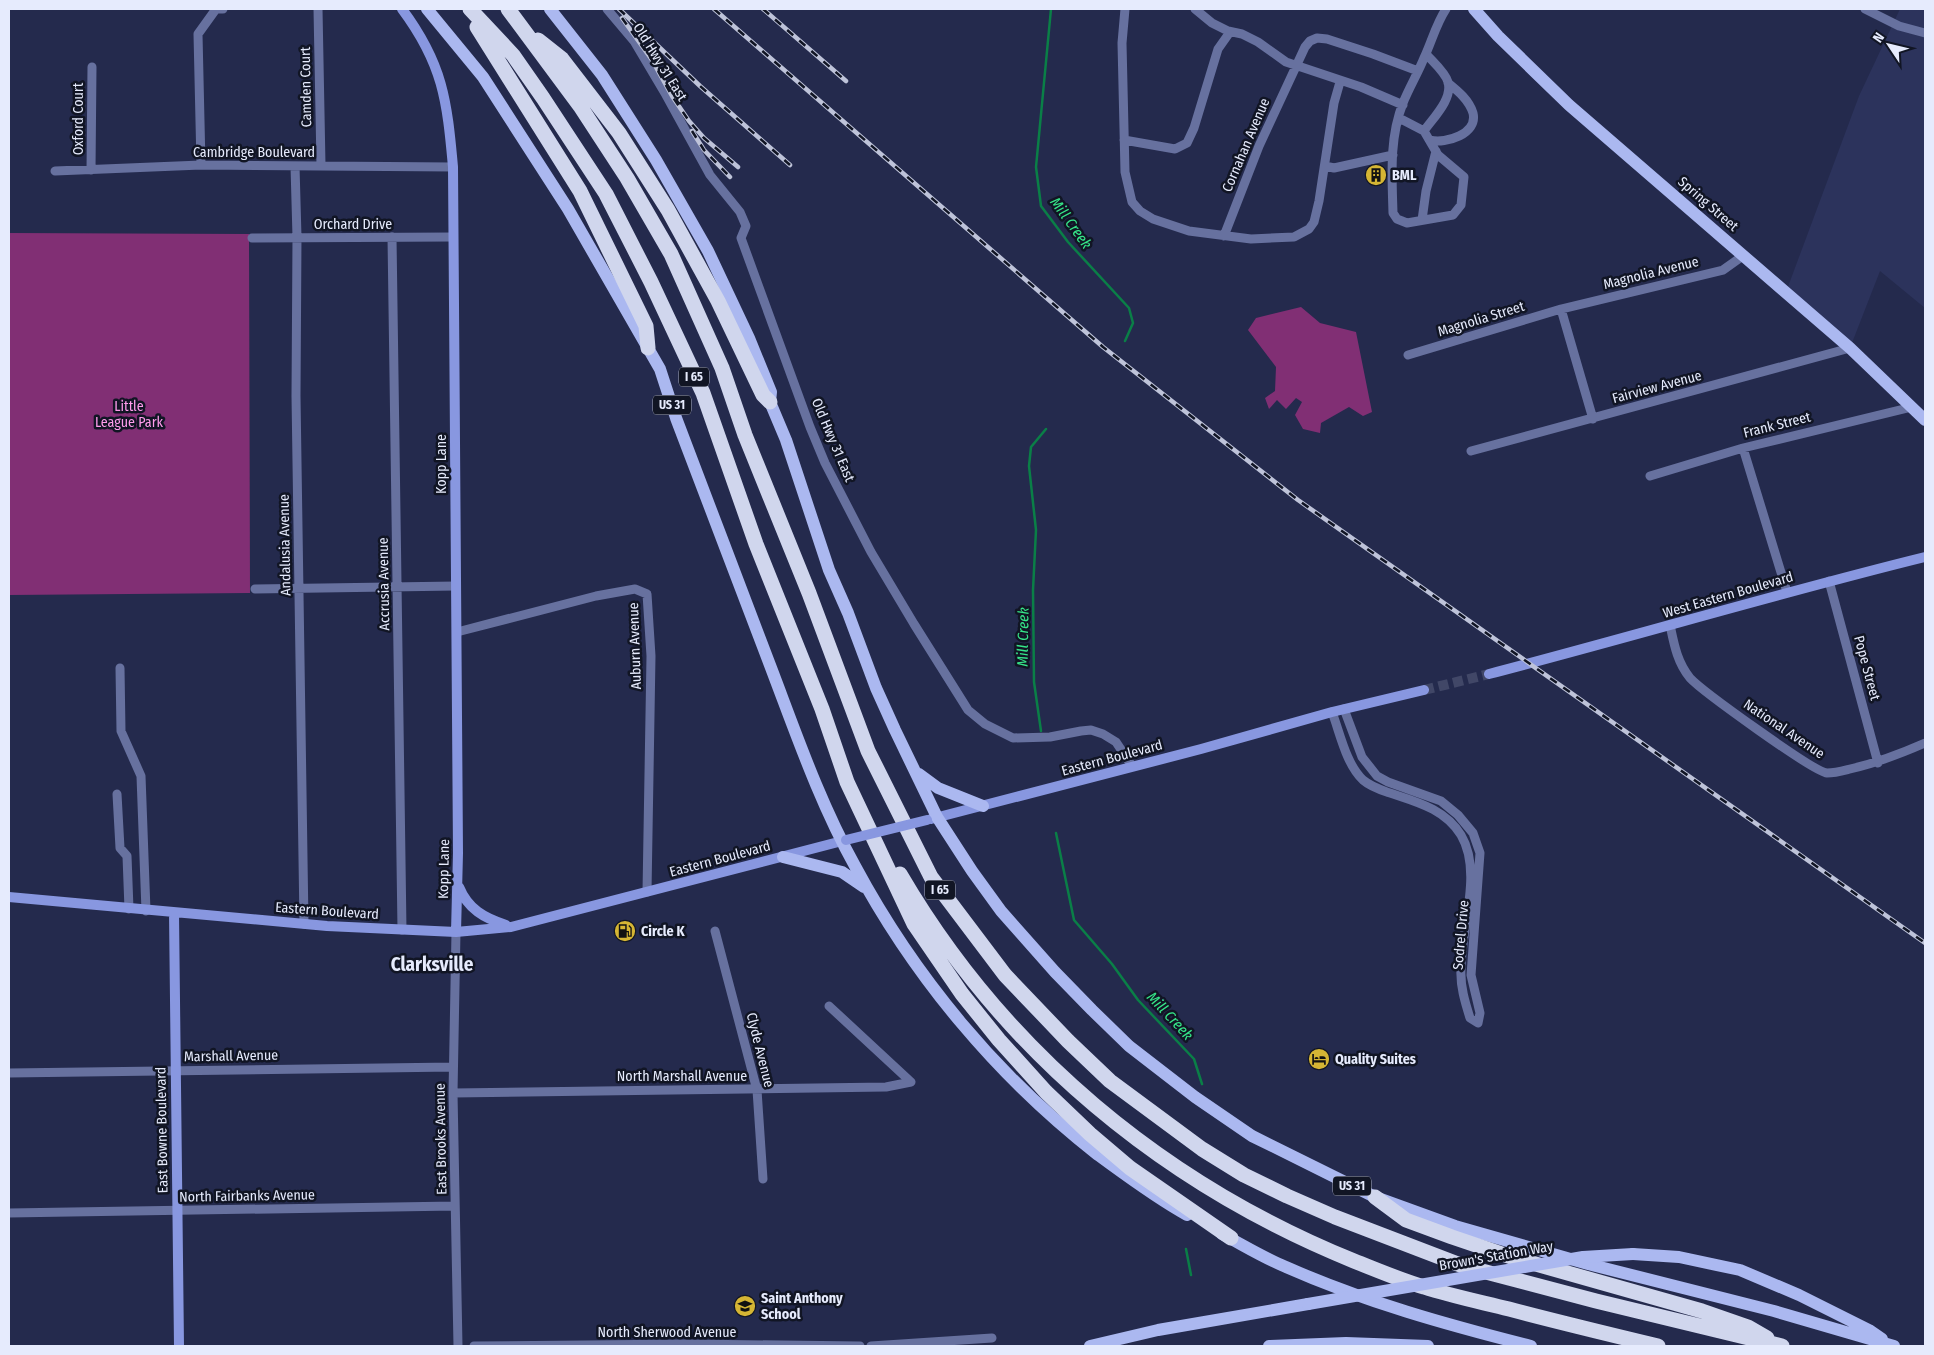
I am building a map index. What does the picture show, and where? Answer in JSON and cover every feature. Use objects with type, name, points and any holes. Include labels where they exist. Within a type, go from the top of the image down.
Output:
[{"type":"highway","points":[[466,9],[580,191],[646,326],[648,348]]},
{"type":"highway","name":"I 65","points":[[470,9],[513,55],[548,106],[606,194],[651,282],[702,393],[756,544],[822,709],[847,782],[925,916],[971,979],[1022,1038],[1074,1088],[1124,1130],[1196,1181],[1263,1220],[1310,1243],[1423,1287],[1658,1346]]},
{"type":"highway","name":"I 65","points":[[508,9],[580,106],[627,178],[671,254],[722,368],[745,435],[809,593],[868,751],[931,878],[1011,982],[1110,1081],[1202,1148],[1244,1175],[1287,1196],[1335,1217],[1463,1266],[1596,1302],[1782,1346]]},
{"type":"highway","points":[[526,31],[562,59],[619,133],[668,210],[714,292],[763,395],[770,402]]},
{"type":"highway","points":[[847,782],[914,924],[962,994],[999,1040],[1046,1092],[1090,1134],[1130,1168],[1231,1238]]},
{"type":"highway","points":[[1375,1197],[1406,1220],[1511,1257],[1702,1311],[1748,1327],[1782,1346]]},
{"type":"main road","name":"Kopp Lane","points":[[402,9],[418,30],[432,56],[441,79],[447,105],[454,167],[458,884],[456,932]]},
{"type":"main road","name":"US 31","points":[[427,9],[489,85],[568,209],[660,369],[683,435],[812,775],[869,891],[894,933],[931,985],[982,1047],[1026,1093],[1074,1136],[1124,1174],[1171,1206],[1285,1267],[1372,1301],[1458,1328],[1531,1346]]},
{"type":"main road","name":"US 31","points":[[550,9],[602,75],[656,160],[703,243],[749,338],[770,392],[770,402],[786,440],[829,570],[880,696],[914,770],[932,819],[1001,911],[1055,972],[1129,1046],[1196,1097],[1252,1136],[1375,1197],[1455,1226],[1675,1287],[1774,1311],[1893,1346]]},
{"type":"main road","name":"Spring Street","points":[[1474,9],[1498,36],[1569,105],[1850,348],[1925,420]]},
{"type":"main road","name":"West Eastern Boulevard","points":[[1489,674],[1787,592],[1925,558]]},
{"type":"main road","name":"Eastern Boulevard","points":[[9,897],[146,911],[402,930],[456,932],[511,927],[1201,749],[1344,708],[1424,690]]},
{"type":"main road","points":[[914,770],[938,788],[983,806]]},
{"type":"main road","points":[[783,857],[842,872],[869,891]]},
{"type":"main road","points":[[458,884],[464,899],[476,912],[493,921],[511,927]]},
{"type":"main road","name":"East Bowne Boulevard","points":[[174,913],[179,1346]]},
{"type":"main road","name":"Brown's Station Way","points":[[1090,1346],[1158,1330],[1583,1257],[1633,1254],[1679,1257],[1740,1270],[1769,1281],[1821,1306],[1869,1330],[1893,1346]]},
{"type":"main road","points":[[1269,1346],[1346,1343],[1428,1346]]},
{"type":"street","points":[[201,165],[198,34],[216,9],[223,9]]},
{"type":"street","name":"Camden Court","points":[[318,9],[321,165]]},
{"type":"street","name":"Old Hwy 31 East","points":[[608,9],[634,42],[710,175],[740,212],[746,226],[741,238],[825,463],[872,552],[968,710],[985,724],[1013,738],[1050,738],[1081,730],[1091,730],[1103,734],[1116,742],[1132,766]]},
{"type":"street","points":[[1125,9],[1122,43],[1125,172],[1128,192],[1132,202],[1140,211],[1153,220],[1189,231],[1251,239],[1294,237],[1309,229],[1314,222],[1325,166],[1334,103],[1340,82]]},
{"type":"street","points":[[1195,9],[1212,23],[1258,42],[1296,67],[1307,68],[1340,82],[1360,87],[1402,105]]},
{"type":"street","points":[[1399,118],[1424,131],[1438,155],[1464,177],[1461,205],[1453,215],[1407,223],[1397,219],[1394,214],[1393,144],[1399,118],[1402,105],[1426,54],[1439,20],[1446,9]]},
{"type":"street","points":[[1865,9],[1900,26],[1925,33]]},
{"type":"street","points":[[1124,140],[1175,149],[1186,143],[1194,128],[1218,48],[1230,32]]},
{"type":"street","name":"Cornahan Avenue","points":[[1224,236],[1260,146],[1305,47],[1310,41],[1317,38],[1327,39],[1418,71]]},
{"type":"street","points":[[1426,54],[1448,83],[1463,96],[1474,116],[1472,123],[1463,134],[1451,140],[1430,140]]},
{"type":"street","name":"Oxford Court","points":[[91,170],[92,67]]},
{"type":"street","points":[[1424,131],[1444,103],[1448,91],[1448,83]]},
{"type":"street","points":[[1422,220],[1426,191],[1436,151]]},
{"type":"street","points":[[1325,166],[1334,168],[1393,155]]},
{"type":"street","name":"Cambridge Boulevard","points":[[55,171],[201,165],[454,167]]},
{"type":"street","name":"Andalusia Avenue","points":[[295,166],[297,237],[296,396],[304,924]]},
{"type":"street","name":"Accrusia Avenue","points":[[392,237],[402,930]]},
{"type":"street","name":"Orchard Drive","points":[[252,238],[454,237]]},
{"type":"street","name":"Magnolia Avenue","points":[[1562,309],[1723,270],[1744,255]]},
{"type":"street","points":[[1562,309],[1593,419]]},
{"type":"street","name":"Magnolia Street","points":[[1408,355],[1562,309]]},
{"type":"street","name":"Fairview Avenue","points":[[1471,451],[1850,348]]},
{"type":"street","name":"Frank Street","points":[[1650,476],[1743,448],[1912,407]]},
{"type":"street","points":[[1743,448],[1787,592]]},
{"type":"street","name":"Pope Street","points":[[1829,581],[1878,763]]},
{"type":"street","points":[[255,588],[456,586]]},
{"type":"street","name":"Auburn Avenue","points":[[457,632],[596,596],[635,589],[647,594],[651,665],[647,892]]},
{"type":"street","name":"National Avenue","points":[[1670,625],[1677,657],[1690,678],[1813,767],[1832,773],[1878,763],[1925,744]]},
{"type":"street","points":[[120,668],[121,731],[141,776],[146,911]]},
{"type":"street","name":"Sodrel Drive","points":[[1332,712],[1350,761],[1363,780],[1374,788],[1429,806],[1453,824],[1462,836],[1469,856],[1471,875],[1461,969],[1463,994],[1470,1018],[1478,1023],[1480,1013],[1471,975],[1480,853],[1473,833],[1458,815],[1441,801],[1376,776],[1362,758],[1344,708]]},
{"type":"street","points":[[117,794],[120,848],[127,856],[129,909]]},
{"type":"street","name":"Clyde Avenue","points":[[715,931],[757,1090],[764,1179]]},
{"type":"street","name":"East Brooks Avenue","points":[[456,932],[453,1093],[458,1346]]},
{"type":"street","name":"North Marshall Avenue","points":[[453,1093],[886,1087],[911,1082],[829,1006]]},
{"type":"street","name":"Marshall Avenue","points":[[9,1073],[453,1066]]},
{"type":"street","name":"North Fairbanks Avenue","points":[[9,1213],[455,1206]]},
{"type":"street","points":[[871,1346],[992,1338]]},
{"type":"street","name":"North Sherwood Avenue","points":[[474,1346],[860,1346]]},
{"type":"shaded area","points":[[1900,9],[1925,9],[1925,308],[1880,271],[1850,348],[1786,292],[1859,96]]},
{"type":"green space","name":"Little League Park","points":[[9,233],[249,234],[250,593],[9,595]]},
{"type":"green space","points":[[1301,307],[1320,323],[1356,332],[1372,412],[1363,416],[1349,407],[1321,423],[1320,433],[1303,429],[1295,415],[1302,402],[1296,398],[1286,409],[1277,400],[1269,409],[1265,398],[1275,391],[1276,367],[1248,330],[1256,318]]},
{"type":"waterway","name":"Mill Creek","points":[[1051,9],[1036,167],[1041,206],[1068,242],[1129,308],[1133,323],[1125,341]]},
{"type":"waterway","name":"Mill Creek","points":[[1041,731],[1034,682],[1033,590],[1036,530],[1029,466],[1031,447],[1046,429]]},
{"type":"waterway","name":"Mill Creek","points":[[1056,833],[1074,920],[1112,964],[1138,1000],[1194,1059],[1202,1084]]},
{"type":"waterway","name":"Mill Creek","points":[[1186,1249],[1191,1275]]},
{"type":"tunnel","points":[[1424,690],[1489,674]]},
{"type":"railway","points":[[619,9],[700,86],[790,165]]},
{"type":"railway","points":[[714,9],[1103,347],[1298,500],[1925,943]]},
{"type":"railway","points":[[763,9],[846,81]]},
{"type":"railway","points":[[622,18],[652,60],[672,96],[689,121],[704,138],[738,167]]},
{"type":"railway","points":[[692,131],[704,150],[730,177]]},
{"type":"place","name":"BML","points":[[1376,175]]},
{"type":"place","name":"Circle K","points":[[625,931]]},
{"type":"place","name":"Quality Suites","points":[[1319,1059]]},
{"type":"place","name":"Saint Anthony School","points":[[745,1306]]},
{"type":"district","name":"Clarksville","points":[[432,964]]}]
